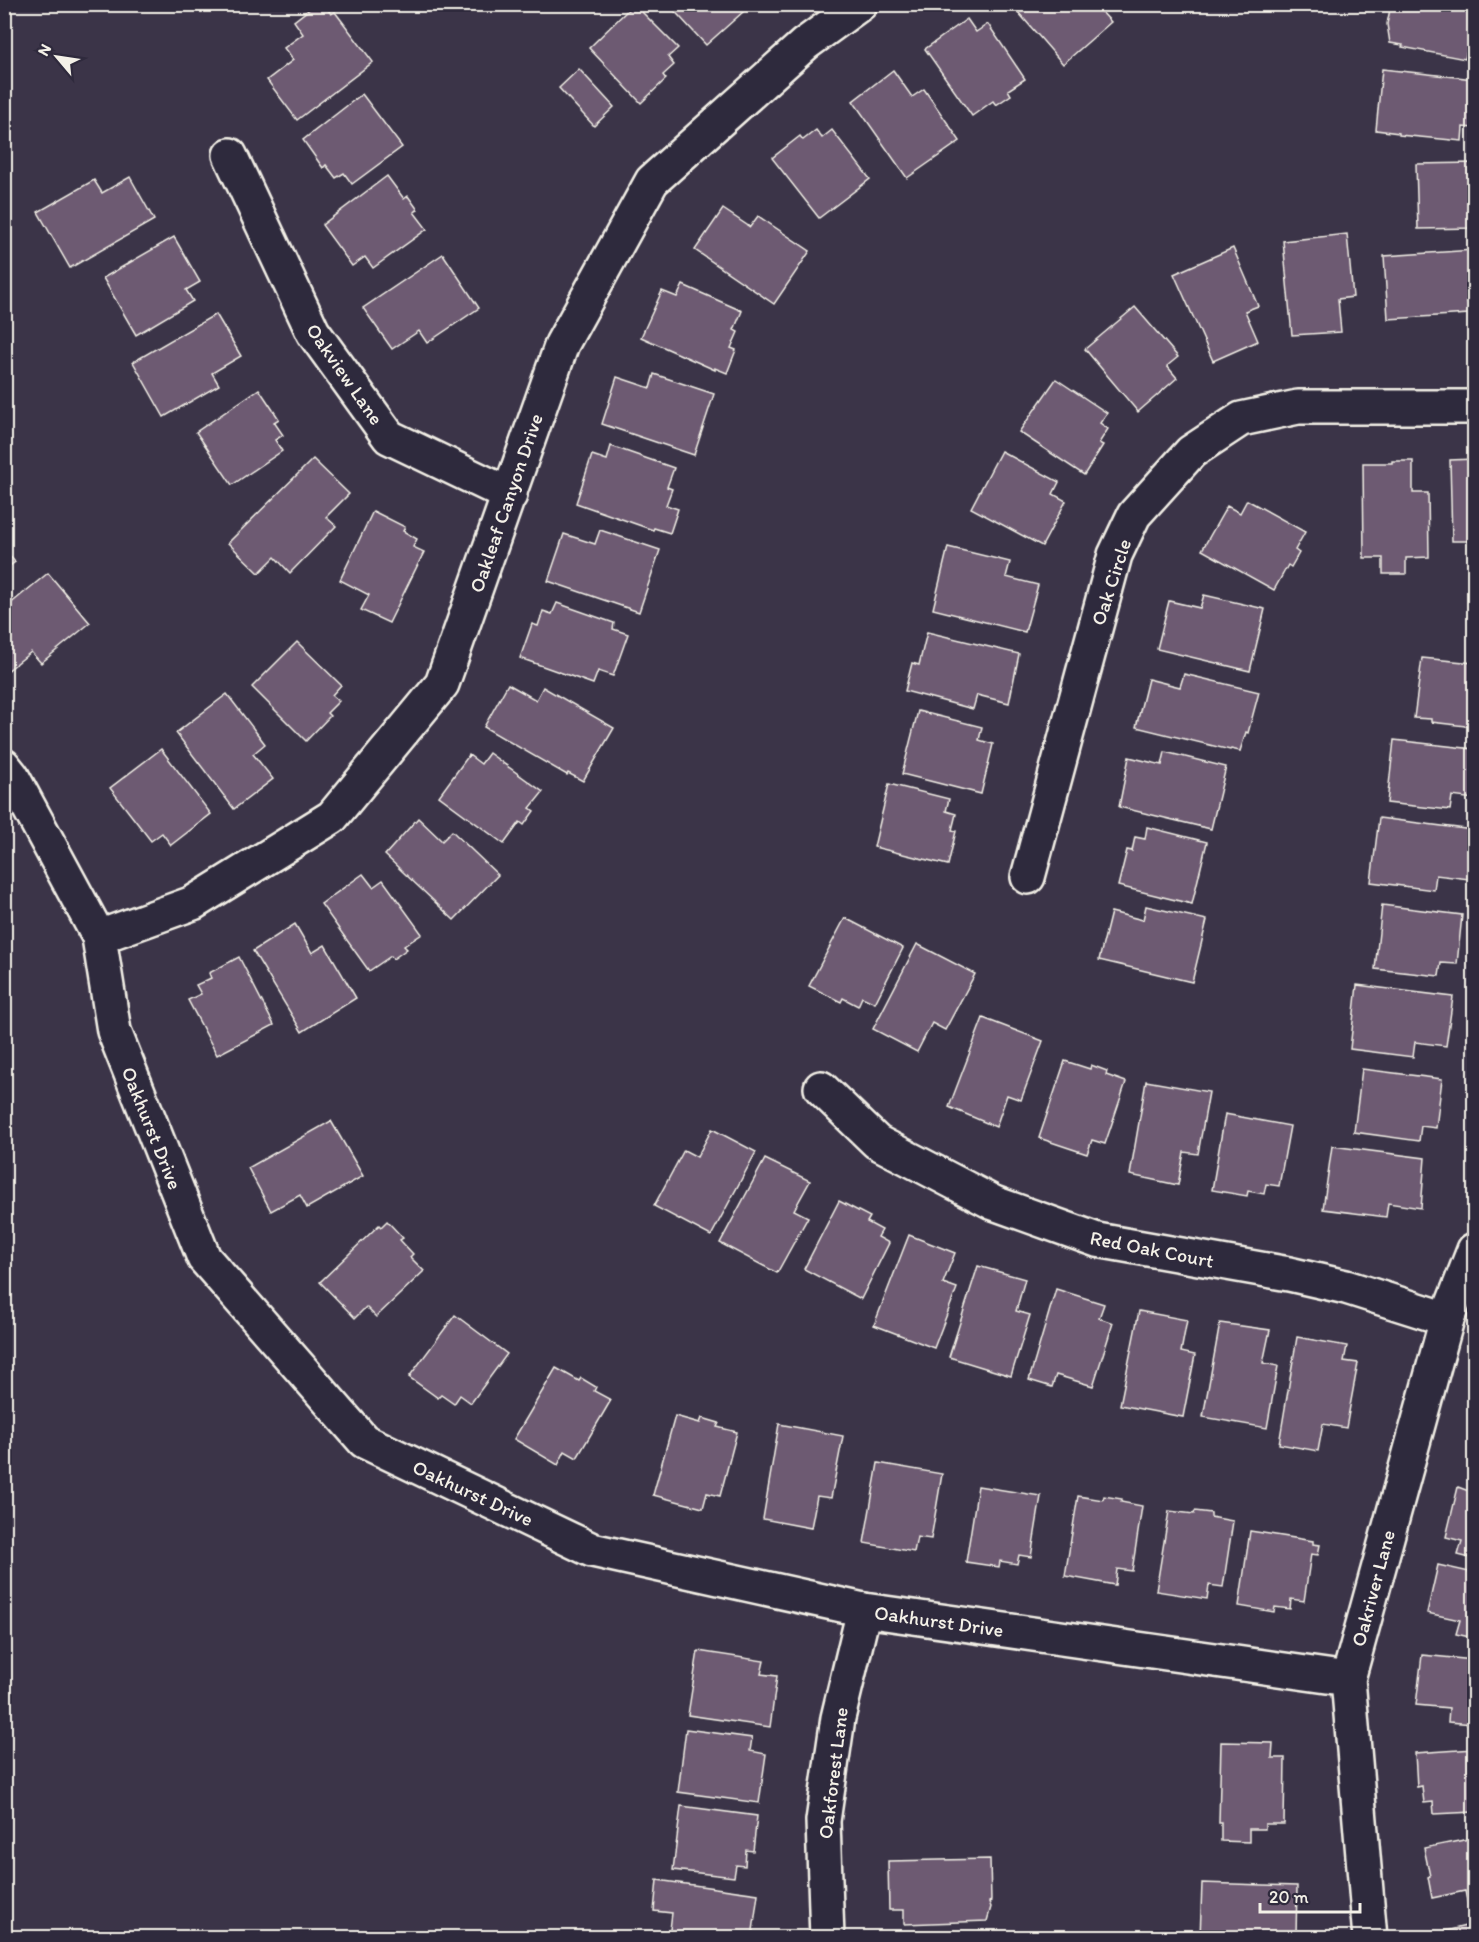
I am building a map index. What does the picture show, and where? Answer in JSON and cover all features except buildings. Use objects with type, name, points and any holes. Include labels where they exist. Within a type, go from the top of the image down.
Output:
[{"type":"street","name":"Oakleaf Canyon Drive","points":[[99,937],[194,903],[332,817],[442,684],[562,344],[652,181],[805,44],[860,4]]},
{"type":"street","name":"Oakview Lane","points":[[230,155],[313,332],[389,437],[510,495]]},
{"type":"street","name":"Oak Circle","points":[[1028,877],[1115,555],[1134,515],[1191,452],[1241,419],[1298,407],[1474,407]]},
{"type":"street","name":"Oakhurst Drive","points":[[4,766],[12,776],[99,937],[114,1031],[204,1258],[364,1441],[592,1550],[864,1610],[1348,1679]]},
{"type":"street","name":"Red Oak Court","points":[[820,1088],[877,1142],[994,1203],[1097,1240],[1346,1287],[1447,1319]]},
{"type":"street","name":"Oakriver Lane","points":[[1370,1938],[1348,1679],[1447,1319],[1474,1250]]},
{"type":"street","name":"Oakforest Lane","points":[[827,1938],[823,1821],[838,1718],[864,1610]]}]
